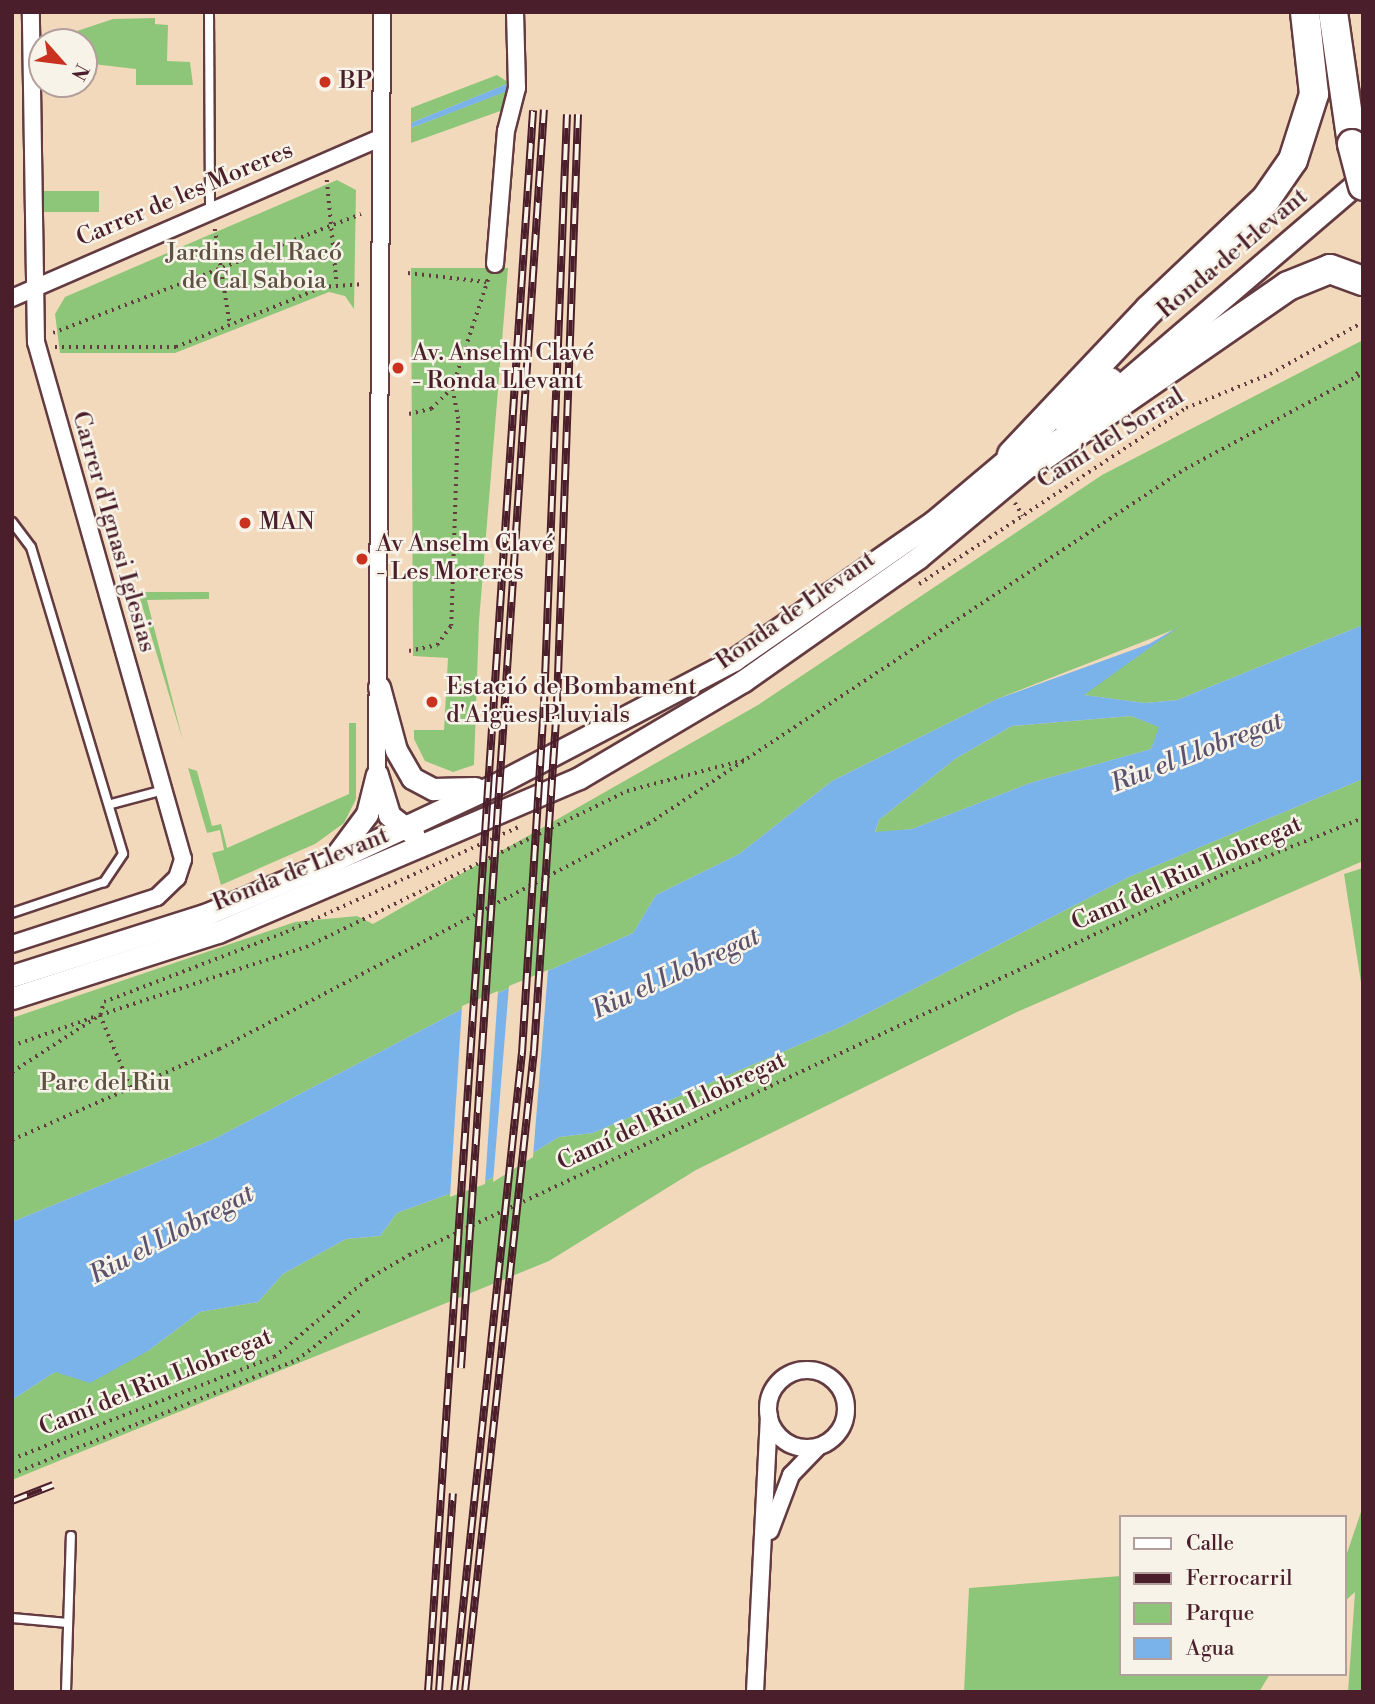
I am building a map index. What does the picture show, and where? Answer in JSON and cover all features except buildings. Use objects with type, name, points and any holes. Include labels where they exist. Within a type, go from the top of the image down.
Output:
[{"type":"highway","points":[[1023,459],[1149,310],[1266,199],[1293,160],[1314,94],[1305,12]]},
{"type":"highway","points":[[1333,12],[1363,186]]},
{"type":"highway","points":[[1023,459],[1287,286],[1330,269],[1363,281]]},
{"type":"main road","name":"Ronda de Llevant","points":[[12,998],[218,932],[437,844],[579,778],[743,681],[918,558],[1357,153]]},
{"type":"main road","name":"Ronda de Llevant","points":[[12,976],[207,914],[326,864],[495,785],[734,660],[1023,459],[1363,178]]},
{"type":"main road","points":[[379,687],[396,750],[412,778],[441,791],[495,785]]},
{"type":"main road","points":[[377,774],[384,806],[402,828],[437,844]]},
{"type":"main road","points":[[326,864],[359,830],[377,774]]},
{"type":"main road","points":[[12,971],[51,963]]},
{"type":"street","name":"Carrer d'Ignasi Iglesias","points":[[12,944],[171,887],[183,859],[36,342],[31,290],[31,12]]},
{"type":"street","points":[[377,774],[377,139],[382,12]]},
{"type":"street","points":[[495,264],[506,131],[517,88],[515,12]]},
{"type":"street","name":"Carrer de les Moreres","points":[[12,298],[210,206],[377,139]]},
{"type":"street","points":[[755,1692],[760,1592],[770,1396],[787,1376],[806,1371],[825,1375],[843,1394],[845,1412],[839,1431],[818,1447],[781,1496],[760,1592]]},
{"type":"street","points":[[769,1416],[786,1443],[818,1447]]},
{"type":"lane","points":[[209,12],[210,206]]},
{"type":"lane","points":[[12,522],[31,547],[111,804],[122,854],[114,875],[12,913]]},
{"type":"lane","points":[[111,804],[164,790]]},
{"type":"lane","points":[[66,1692],[71,1536]]},
{"type":"lane","points":[[12,1618],[68,1623]]},
{"type":"path","points":[[327,180],[334,223],[337,285]]},
{"type":"path","points":[[51,333],[361,214]]},
{"type":"path","points":[[215,226],[230,325]]},
{"type":"path","points":[[409,414],[431,409],[452,388],[486,282],[495,264]]},
{"type":"path","points":[[408,273],[486,282]]},
{"type":"path","points":[[55,347],[176,347],[337,285],[361,285]]},
{"type":"path","name":"Camí del Sorral","points":[[958,559],[1186,408],[1259,379],[1363,322]]},
{"type":"path","points":[[12,1140],[131,1088],[439,937],[648,824],[753,758],[1185,469],[1363,371]]},
{"type":"path","points":[[410,651],[437,645],[451,626],[458,419],[452,388]]},
{"type":"path","points":[[12,1046],[306,947],[627,791],[753,758]]},
{"type":"path","name":"Camí del Riu Llobregat","points":[[12,1459],[274,1357],[366,1280],[409,1255],[1201,885],[1363,818]]},
{"type":"path","points":[[397,878],[399,884]]},
{"type":"path","points":[[12,1072],[100,1015]]},
{"type":"path","points":[[100,1015],[131,1088]]},
{"type":"path","points":[[12,1474],[297,1360],[362,1309]]},
{"type":"green space","points":[[155,18],[155,24],[168,25],[167,61],[190,62],[193,85],[136,85],[136,69],[98,65],[98,28],[86,28],[113,19]]},
{"type":"green space","points":[[497,75],[511,84],[503,110],[411,143],[411,128],[509,90],[507,84],[411,123],[411,108]]},
{"type":"green space","name":"Jardins del Racó de Cal Saboia","points":[[337,180],[356,190],[354,309],[345,296],[329,292],[175,353],[60,353],[55,314],[65,297]]},
{"type":"green space","points":[[44,191],[99,191],[99,212],[44,212]]},
{"type":"green space","points":[[411,268],[508,268],[479,621],[474,765],[453,772],[425,761],[414,739],[414,730],[444,730],[448,658],[413,656]]},
{"type":"green space","name":"Parc del Riu","points":[[1363,340],[1363,625],[1177,700],[1145,703],[1083,695],[1173,630],[997,699],[832,781],[739,854],[656,895],[633,933],[460,1010],[216,1138],[12,1222],[12,1018],[295,922],[357,916],[373,924],[758,705],[1102,475]]},
{"type":"green space","points":[[138,592],[209,592],[209,599],[147,600],[183,741]]},
{"type":"green space","points":[[1131,716],[1160,727],[1151,749],[1030,783],[912,829],[875,833],[879,820],[955,759],[1012,726]]},
{"type":"green space","points":[[349,723],[356,723],[356,799],[344,823],[315,844],[221,885],[212,853],[224,850],[220,830],[207,833],[188,768],[197,771],[212,826],[221,824],[227,848],[349,794]]},
{"type":"green space","points":[[1363,779],[1363,861],[1017,1012],[696,1170],[549,1261],[12,1480],[12,1400],[55,1372],[148,1351],[200,1312],[258,1302],[283,1274],[346,1239],[380,1236],[397,1213],[490,1179],[559,1137],[593,1133],[843,1026],[1129,877]]},
{"type":"green space","points":[[1363,868],[1363,995],[1344,874]]},
{"type":"green space","points":[[1363,1506],[1363,1692],[1348,1692],[1355,1592],[1347,1599],[1347,1553]]},
{"type":"green space","points":[[1120,1576],[1120,1676],[1269,1676],[1259,1692],[964,1692],[969,1588]]},
{"type":"water","points":[[507,84],[510,90],[411,128],[411,123]]},
{"type":"water","name":"Riu el Llobregat","points":[[1363,625],[1363,779],[1129,877],[843,1026],[593,1133],[559,1137],[490,1179],[397,1213],[380,1236],[346,1239],[283,1274],[258,1302],[200,1312],[148,1351],[90,1383],[55,1372],[12,1400],[12,1222],[216,1138],[460,1010],[633,933],[656,895],[739,854],[832,781],[997,699],[1149,644],[1180,626],[1084,695],[1145,703],[1177,700]],"holes":[[[1131,716],[1159,727],[1151,749],[1030,783],[912,829],[875,832],[879,820],[955,759],[1012,726]]]},
{"type":"pier","points":[[548,970],[533,1157],[493,1182],[509,986]]},
{"type":"pier","points":[[498,991],[485,1184],[450,1197],[462,1006]]},
{"type":"railway","points":[[428,1692],[533,110]]},
{"type":"railway","points":[[461,1368],[544,110]]},
{"type":"railway","points":[[454,1692],[522,1053],[544,704],[567,114]]},
{"type":"railway","points":[[465,1692],[534,1051],[557,704],[578,114]]},
{"type":"railway","points":[[12,1501],[53,1485]]},
{"type":"railway","points":[[439,1692],[453,1493]]},
{"type":"place","name":"BP","points":[[325,82]]},
{"type":"place","name":"Av. Anselm Clavé - Ronda Llevant","points":[[398,368]]},
{"type":"place","name":"MAN","points":[[245,523]]},
{"type":"place","name":"Av Anselm Clavé - Les Moreres","points":[[362,559]]},
{"type":"place","name":"Estació de Bombament d'Aigües Pluvials","points":[[432,702]]}]
